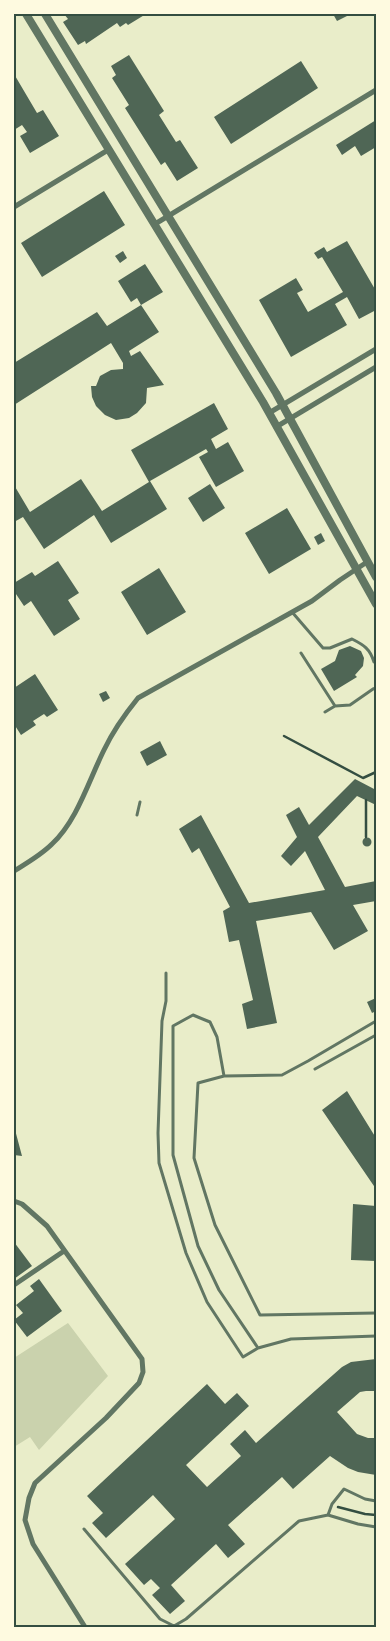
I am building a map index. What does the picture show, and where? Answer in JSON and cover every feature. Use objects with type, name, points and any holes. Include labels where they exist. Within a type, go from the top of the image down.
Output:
[{"type":"street","points":[[26,14],[268,413],[376,604]]},
{"type":"street","points":[[45,14],[290,418],[376,577]]},
{"type":"street","points":[[155,224],[376,90]]},
{"type":"street","points":[[14,206],[108,150]]},
{"type":"street","points":[[268,413],[376,349]]},
{"type":"street","points":[[276,427],[376,367]]},
{"type":"street","points":[[14,870],[32,860],[53,844],[64,829],[82,800],[104,749],[121,719],[138,698],[312,601],[368,562]]},
{"type":"street","points":[[14,1200],[22,1204],[46,1226],[142,1359],[143,1372],[139,1384],[106,1418],[35,1483],[29,1498],[25,1520],[33,1544],[85,1627]]},
{"type":"street","points":[[14,1286],[64,1251]]},
{"type":"lane","points":[[292,612],[323,648],[330,648],[352,639],[364,645],[371,652],[374,662],[376,662]]},
{"type":"lane","points":[[301,653],[335,706]]},
{"type":"lane","points":[[325,712],[335,706],[350,705],[376,688]]},
{"type":"lane","points":[[138,815],[140,802]]},
{"type":"lane","points":[[166,972],[166,1001],[162,1022],[160,1068],[159,1163],[186,1253],[207,1302],[243,1357],[258,1348],[292,1339],[376,1336]]},
{"type":"lane","points":[[224,1076],[217,1037],[210,1022],[193,1015],[173,1026],[173,1156],[198,1246],[219,1290],[258,1348]]},
{"type":"lane","points":[[376,1021],[282,1074],[224,1076],[198,1083],[194,1158],[215,1225],[260,1315],[376,1313]]},
{"type":"lane","points":[[315,1069],[376,1035]]},
{"type":"lane","points":[[328,1515],[332,1504],[344,1489],[365,1500],[376,1501]]},
{"type":"lane","points":[[84,1530],[160,1619],[174,1626],[186,1619],[299,1521],[328,1515],[376,1527]]},
{"type":"path","points":[[284,736],[364,778],[376,772]]},
{"type":"path","points":[[366,800],[366,837]]},
{"type":"path","points":[[332,1504],[340,1508],[376,1515]]},
{"type":"green space","points":[[68,1323],[108,1376],[39,1450],[30,1437],[14,1447],[14,1358]]},
{"type":"building","points":[[64,14],[146,14],[128,25],[126,23],[120,27],[117,23],[86,44],[85,41],[78,45],[63,22],[68,19]]},
{"type":"building","points":[[333,14],[351,14],[337,21]]},
{"type":"building","points":[[129,55],[164,111],[159,115],[176,142],[180,140],[198,168],[177,181],[165,162],[161,165],[125,108],[129,105],[112,78],[116,75],[111,66]]},
{"type":"building","points":[[301,61],[318,88],[231,144],[214,117]]},
{"type":"building","points":[[14,74],[37,113],[43,110],[59,136],[30,153],[20,136],[27,132],[22,125],[14,130]]},
{"type":"building","points":[[376,120],[376,147],[361,156],[355,146],[342,155],[336,145]]},
{"type":"building","points":[[104,191],[125,225],[42,277],[21,243]]},
{"type":"building","points":[[347,241],[376,291],[376,310],[359,319],[347,297],[335,304],[347,325],[291,357],[259,300],[296,278],[303,290],[297,293],[308,312],[343,292],[322,257],[318,259],[314,253],[324,247],[327,252]]},
{"type":"building","points":[[123,251],[127,258],[120,263],[115,256]]},
{"type":"building","points":[[145,264],[163,292],[141,305],[137,298],[131,302],[118,281]]},
{"type":"building","points":[[141,305],[159,332],[129,351],[131,356],[140,351],[164,385],[147,388],[146,403],[137,413],[129,418],[116,420],[105,415],[96,406],[92,397],[91,386],[96,386],[100,376],[111,370],[123,369],[123,363],[111,343],[14,405],[14,363],[97,312],[107,326]]},
{"type":"building","points":[[214,403],[228,429],[211,439],[216,449],[228,442],[244,471],[216,487],[199,457],[208,452],[206,449],[150,481],[167,509],[111,543],[94,515],[44,549],[23,517],[14,522],[14,485],[30,512],[81,479],[102,511],[149,482],[131,450]]},
{"type":"building","points":[[210,484],[225,508],[203,522],[188,498]]},
{"type":"building","points":[[287,508],[311,549],[269,574],[245,533]]},
{"type":"building","points":[[321,533],[325,541],[318,545],[314,537]]},
{"type":"building","points":[[58,561],[79,593],[68,600],[80,619],[54,636],[31,601],[24,606],[14,591],[14,583],[32,572],[35,576]]},
{"type":"building","points":[[159,568],[186,612],[147,635],[121,592]]},
{"type":"building","points":[[350,646],[361,651],[364,658],[363,666],[355,675],[357,677],[334,691],[321,669],[335,661],[339,650]]},
{"type":"building","points":[[35,674],[58,710],[47,717],[44,714],[33,721],[36,725],[21,735],[14,724],[14,688]]},
{"type":"building","points":[[106,691],[110,698],[103,702],[99,694]]},
{"type":"building","points":[[160,741],[167,755],[147,766],[140,752]]},
{"type":"building","points":[[355,779],[376,790],[376,805],[357,796],[318,837],[345,887],[376,881],[376,901],[353,905],[368,931],[334,950],[311,912],[256,921],[277,1023],[247,1029],[242,1004],[253,1000],[239,940],[229,942],[223,911],[230,907],[199,848],[192,853],[179,829],[201,815],[249,903],[325,890],[305,851],[291,866],[281,856],[297,837],[286,815],[299,807],[309,825]]},
{"type":"building","points":[[367,837],[372,842],[367,847],[362,842]]},
{"type":"building","points":[[376,998],[376,1011],[372,1013],[367,1002]]},
{"type":"building","points":[[347,1091],[376,1138],[376,1189],[322,1110]]},
{"type":"building","points":[[14,1126],[22,1156],[14,1155]]},
{"type":"building","points":[[353,1204],[376,1206],[376,1261],[351,1260]]},
{"type":"building","points":[[14,1242],[32,1266],[14,1279]]},
{"type":"building","points":[[39,1279],[62,1311],[27,1337],[14,1320],[23,1313],[16,1305],[34,1291],[30,1286]]},
{"type":"building","points":[[376,1359],[376,1391],[360,1392],[337,1412],[357,1434],[368,1438],[376,1438],[376,1475],[348,1468],[330,1456],[293,1489],[282,1477],[228,1525],[245,1544],[228,1558],[216,1544],[171,1585],[185,1601],[170,1614],[152,1595],[160,1588],[151,1579],[144,1585],[125,1564],[175,1519],[153,1495],[106,1538],[92,1523],[103,1513],[87,1496],[207,1384],[225,1404],[237,1393],[249,1406],[186,1465],[207,1487],[241,1456],[230,1444],[245,1430],[256,1443],[342,1367],[351,1362]]}]
